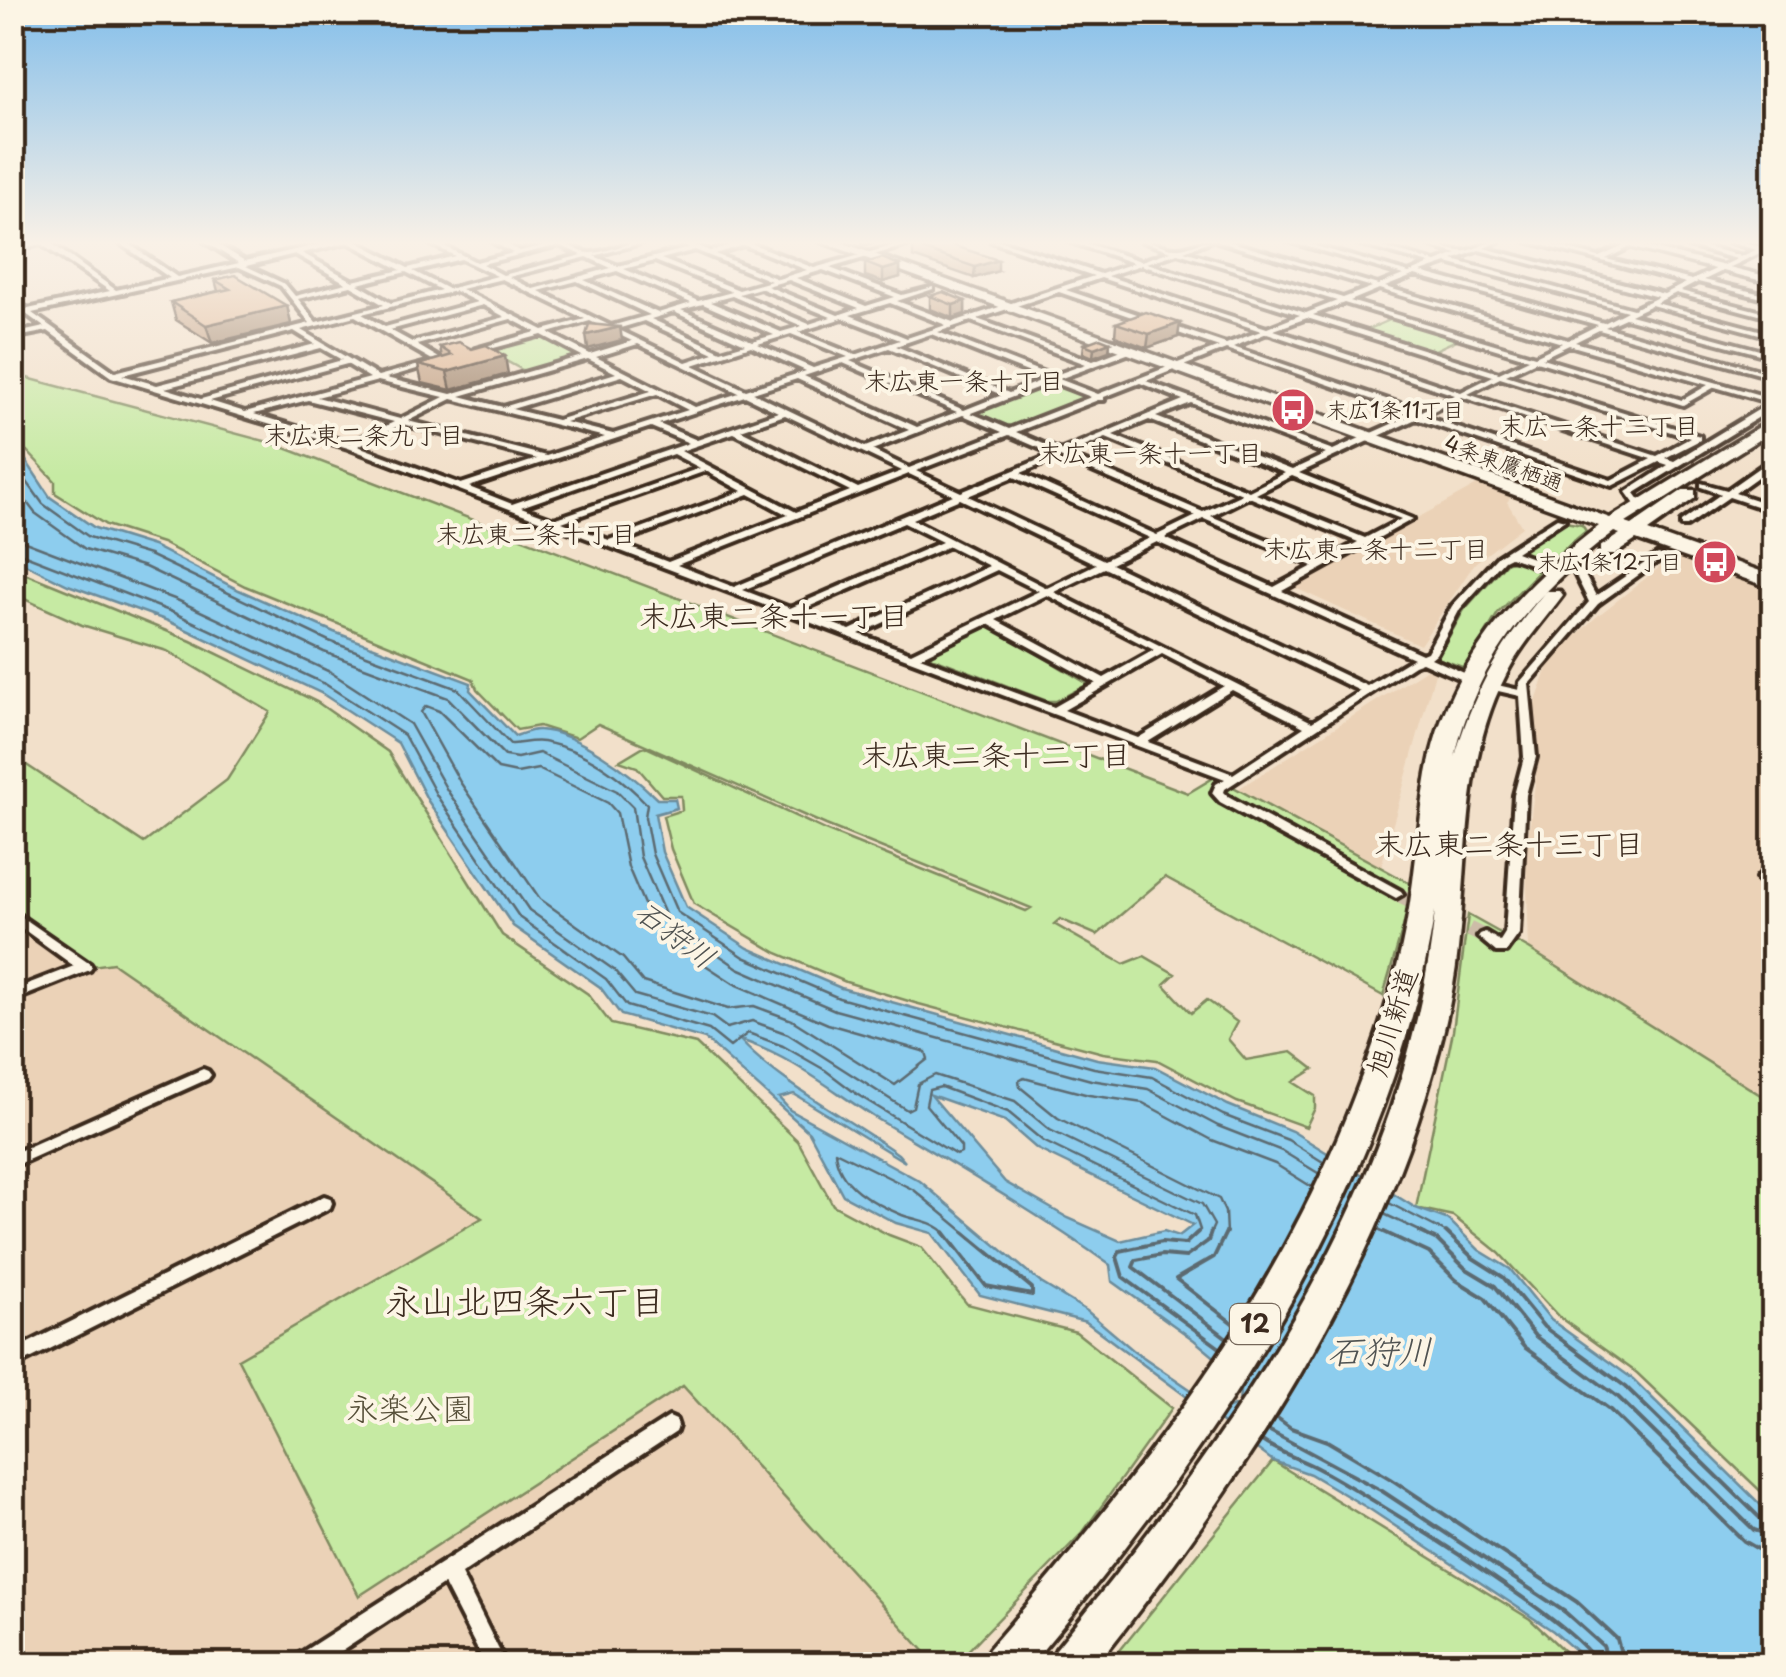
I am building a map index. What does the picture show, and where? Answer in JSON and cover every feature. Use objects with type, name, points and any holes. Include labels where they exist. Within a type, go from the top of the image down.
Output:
[{"type":"highway","name":"4条東鷹栖通","points":[[1041,319],[1774,584]]},
{"type":"highway","name":"旭川新道","points":[[1622,529],[1640,505],[1768,417]]},
{"type":"highway","name":"旭川新道","points":[[1010,1657],[1126,1514],[1211,1399],[1296,1253],[1350,1144],[1427,961],[1435,782],[1443,747],[1479,682],[1567,571],[1622,529],[1704,485],[1774,440]]},
{"type":"highway","name":"旭川新道","points":[[1071,1664],[1197,1504],[1244,1434],[1324,1299],[1392,1149],[1479,682]]},
{"type":"street","points":[[37,319],[114,374],[351,446],[1232,777]]},
{"type":"street","points":[[310,319],[314,324]]},
{"type":"street","points":[[114,374],[334,319]]},
{"type":"street","points":[[366,319],[440,361]]},
{"type":"street","points":[[384,329],[421,319]]},
{"type":"street","points":[[412,344],[504,319]]},
{"type":"street","points":[[517,319],[695,410]]},
{"type":"street","points":[[246,414],[590,319]]},
{"type":"street","points":[[592,319],[1367,690]]},
{"type":"street","points":[[610,328],[641,319]]},
{"type":"street","points":[[648,319],[722,354]]},
{"type":"street","points":[[695,319],[813,371]]},
{"type":"street","points":[[740,319],[781,336]]},
{"type":"street","points":[[795,319],[810,326]]},
{"type":"street","points":[[687,364],[834,319]]},
{"type":"street","points":[[848,319],[906,340]]},
{"type":"street","points":[[938,319],[953,325]]},
{"type":"street","points":[[460,487],[970,319]]},
{"type":"street","points":[[972,319],[1094,364]]},
{"type":"street","points":[[1146,319],[1612,483],[1697,438],[1319,319]]},
{"type":"street","points":[[1232,319],[1674,464]]},
{"type":"street","points":[[669,566],[1300,319]]},
{"type":"street","points":[[1404,319],[1683,403],[1714,385]]},
{"type":"street","points":[[1488,319],[1774,402]]},
{"type":"street","points":[[1574,319],[1770,373]]},
{"type":"street","points":[[911,657],[1618,319]]},
{"type":"street","points":[[1637,319],[1774,356]]},
{"type":"street","points":[[1711,319],[1774,336]]},
{"type":"street","points":[[12,336],[50,328]]},
{"type":"street","points":[[295,329],[376,378],[614,436]]},
{"type":"street","points":[[794,332],[964,412],[1318,564]]},
{"type":"street","points":[[931,332],[1101,398]]},
{"type":"street","points":[[351,446],[450,398],[638,342]]},
{"type":"street","points":[[158,388],[322,345]]},
{"type":"street","points":[[888,346],[1008,395]]},
{"type":"street","points":[[479,350],[498,361]]},
{"type":"street","points":[[864,450],[1127,350]]},
{"type":"street","points":[[202,401],[348,361]]},
{"type":"street","points":[[512,368],[524,375]]},
{"type":"street","points":[[503,410],[622,373]]},
{"type":"street","points":[[1739,392],[1770,373]]},
{"type":"street","points":[[797,376],[916,430]]},
{"type":"street","points":[[1143,382],[1332,453]]},
{"type":"street","points":[[556,423],[658,391]]},
{"type":"street","points":[[309,397],[546,459]]},
{"type":"street","points":[[734,590],[1190,400]]},
{"type":"street","points":[[512,507],[785,412]]},
{"type":"street","points":[[1640,505],[1630,492],[1674,464],[1768,417]]},
{"type":"street","points":[[1149,418],[1408,518],[1274,591]]},
{"type":"street","points":[[651,424],[697,443]]},
{"type":"street","points":[[735,430],[857,491]]},
{"type":"street","points":[[1106,435],[1363,541]]},
{"type":"street","points":[[676,451],[796,516]]},
{"type":"street","points":[[1684,524],[1774,461]]},
{"type":"street","points":[[554,522],[706,468]]},
{"type":"street","points":[[1013,473],[1421,658],[1479,682],[1524,694]]},
{"type":"street","points":[[1704,485],[1774,508]]},
{"type":"street","points":[[609,543],[749,491]]},
{"type":"street","points":[[904,518],[1312,726]]},
{"type":"street","points":[[1396,894],[1224,799],[1218,793],[1220,786],[1367,690],[1430,654],[1474,585],[1510,552],[1560,520]]},
{"type":"street","points":[[791,611],[950,542]]},
{"type":"street","points":[[1510,552],[1567,571],[1594,602]]},
{"type":"street","points":[[1485,938],[1501,949],[1512,934],[1520,795],[1530,758],[1524,684],[1594,602],[1658,557]]},
{"type":"street","points":[[850,634],[997,566]]},
{"type":"street","points":[[989,620],[1103,682]]},
{"type":"street","points":[[1054,711],[1162,650]]},
{"type":"street","points":[[1138,743],[1232,686]]},
{"type":"street","points":[[12,914],[85,966],[12,996]]},
{"type":"street","points":[[12,1161],[204,1076]]},
{"type":"street","points":[[12,1360],[324,1203]]},
{"type":"street","points":[[304,1664],[669,1426]]},
{"type":"street","points":[[449,1572],[496,1664]]},
{"type":"street","points":[[12,1642],[19,1664]]},
{"type":"shaded area","points":[[1477,485],[1511,497],[1507,502],[1522,527],[1475,563],[1420,645],[1293,587]]},
{"type":"shaded area","points":[[1674,556],[1773,592],[1773,1103],[1529,949],[1526,856],[1536,775],[1533,710],[1551,659],[1595,618]]},
{"type":"shaded area","points":[[1438,662],[1381,867],[1238,789]]},
{"type":"shaded area","points":[[12,915],[85,966],[113,962],[482,1218],[239,1359],[358,1596],[683,1386],[936,1664],[13,1664]]},
{"type":"green space","points":[[1398,319],[1461,338],[1431,352],[1364,331]]},
{"type":"green space","points":[[540,335],[582,356],[526,372],[486,350]]},
{"type":"green space","points":[[12,374],[272,443],[1188,793],[1215,777],[1415,886],[1383,996],[1165,877],[1097,935],[1060,919],[1054,924],[1124,964],[1144,956],[1175,974],[1164,984],[1191,1013],[1207,1000],[1237,1022],[1228,1039],[1246,1060],[1292,1052],[1314,1069],[1293,1082],[1315,1096],[1315,1108],[1306,1127],[1237,1102],[1157,1060],[1103,1053],[915,1003],[846,982],[777,953],[694,904],[671,849],[663,816],[682,810],[681,796],[662,796],[637,767],[619,761],[644,746],[825,830],[1026,911],[1031,908],[826,825],[598,724],[577,738],[539,726],[517,730],[477,689],[473,679],[245,586],[162,543],[106,525],[55,493],[55,481],[27,451],[13,445]]},
{"type":"green space","points":[[1054,382],[1095,398],[1013,430],[972,413]]},
{"type":"green space","points":[[1565,522],[1582,525],[1586,531],[1551,560],[1524,554],[1523,550]]},
{"type":"green space","points":[[1517,561],[1538,572],[1498,613],[1465,668],[1437,658],[1464,610],[1507,562]]},
{"type":"green space","name":"永楽公園","points":[[12,568],[191,641],[317,702],[388,752],[502,935],[588,994],[611,1024],[696,1044],[798,1141],[833,1205],[921,1247],[967,1304],[1076,1332],[1172,1408],[1083,1532],[955,1664],[936,1664],[683,1386],[359,1596],[238,1359],[482,1218],[113,963],[85,967],[13,914],[13,756],[144,843],[227,780],[270,712],[167,651],[82,625],[13,594]]},
{"type":"green space","points":[[984,627],[993,627],[1088,684],[1056,701],[1047,701],[931,657],[931,652]]},
{"type":"green space","points":[[1468,915],[1529,949],[1773,1103],[1773,1503],[1637,1373],[1559,1317],[1499,1253],[1453,1216],[1416,1208],[1453,1031]]},
{"type":"green space","points":[[1273,1461],[1530,1619],[1578,1664],[1109,1664]]},
{"type":"water","name":"石狩川","points":[[13,450],[21,453],[50,497],[95,528],[153,546],[334,632],[471,683],[470,690],[515,736],[536,730],[570,738],[618,766],[657,799],[675,799],[677,808],[655,814],[662,852],[686,907],[748,948],[841,988],[1097,1059],[1155,1067],[1228,1105],[1292,1131],[1416,1208],[1449,1220],[1479,1250],[1510,1269],[1551,1320],[1633,1379],[1773,1517],[1773,1664],[1591,1664],[1553,1631],[1371,1510],[1310,1474],[1273,1461],[1086,1322],[980,1295],[932,1233],[896,1223],[843,1195],[809,1132],[705,1039],[621,1015],[600,987],[513,926],[428,801],[398,743],[321,693],[168,621],[68,585],[13,558]],"holes":[[[740,1040],[793,1064],[1110,1265],[1112,1281],[1241,1379],[1239,1404],[1222,1411],[1133,1350],[1087,1311],[1041,1283],[920,1181],[790,1110],[779,1098],[794,1094],[905,1162],[774,1071]],[[931,1095],[1005,1121],[1037,1149],[1193,1225],[1179,1236],[1164,1231],[1120,1241],[1068,1218],[1005,1182]]]},
{"type":"building","points":[[197,319],[230,319],[206,325]]},
{"type":"building","points":[[1126,319],[1168,319],[1180,323],[1149,334],[1116,323]]},
{"type":"building","points":[[589,324],[620,327],[586,335]]},
{"type":"building","points":[[1100,338],[1110,342],[1094,348],[1084,344]]},
{"type":"building","points":[[459,342],[472,349],[486,345],[505,356],[447,372],[418,365],[452,355],[440,347]]},
{"type":"tunnel","points":[[1396,894],[1425,908]]},
{"type":"tunnel","points":[[1448,919],[1485,937]]},
{"type":"place","name":"末広1条11丁目","points":[[1293,410]]},
{"type":"place","name":"末広1条12丁目","points":[[1715,562]]},
{"type":"district","name":"末広東一条十丁目","points":[[964,381]]},
{"type":"district","name":"末広一条十二丁目","points":[[1599,426]]},
{"type":"district","name":"末広東二条九丁目","points":[[364,435]]},
{"type":"district","name":"末広東一条十一丁目","points":[[1150,453]]},
{"type":"district","name":"末広東二条十丁目","points":[[536,534]]},
{"type":"district","name":"末広東一条十二丁目","points":[[1376,549]]},
{"type":"district","name":"末広東二条十一丁目","points":[[774,617]]},
{"type":"district","name":"末広東二条十二丁目","points":[[996,756]]},
{"type":"district","name":"末広東二条十三丁目","points":[[1509,845]]},
{"type":"district","name":"永山北四条六丁目","points":[[525,1302]]}]
